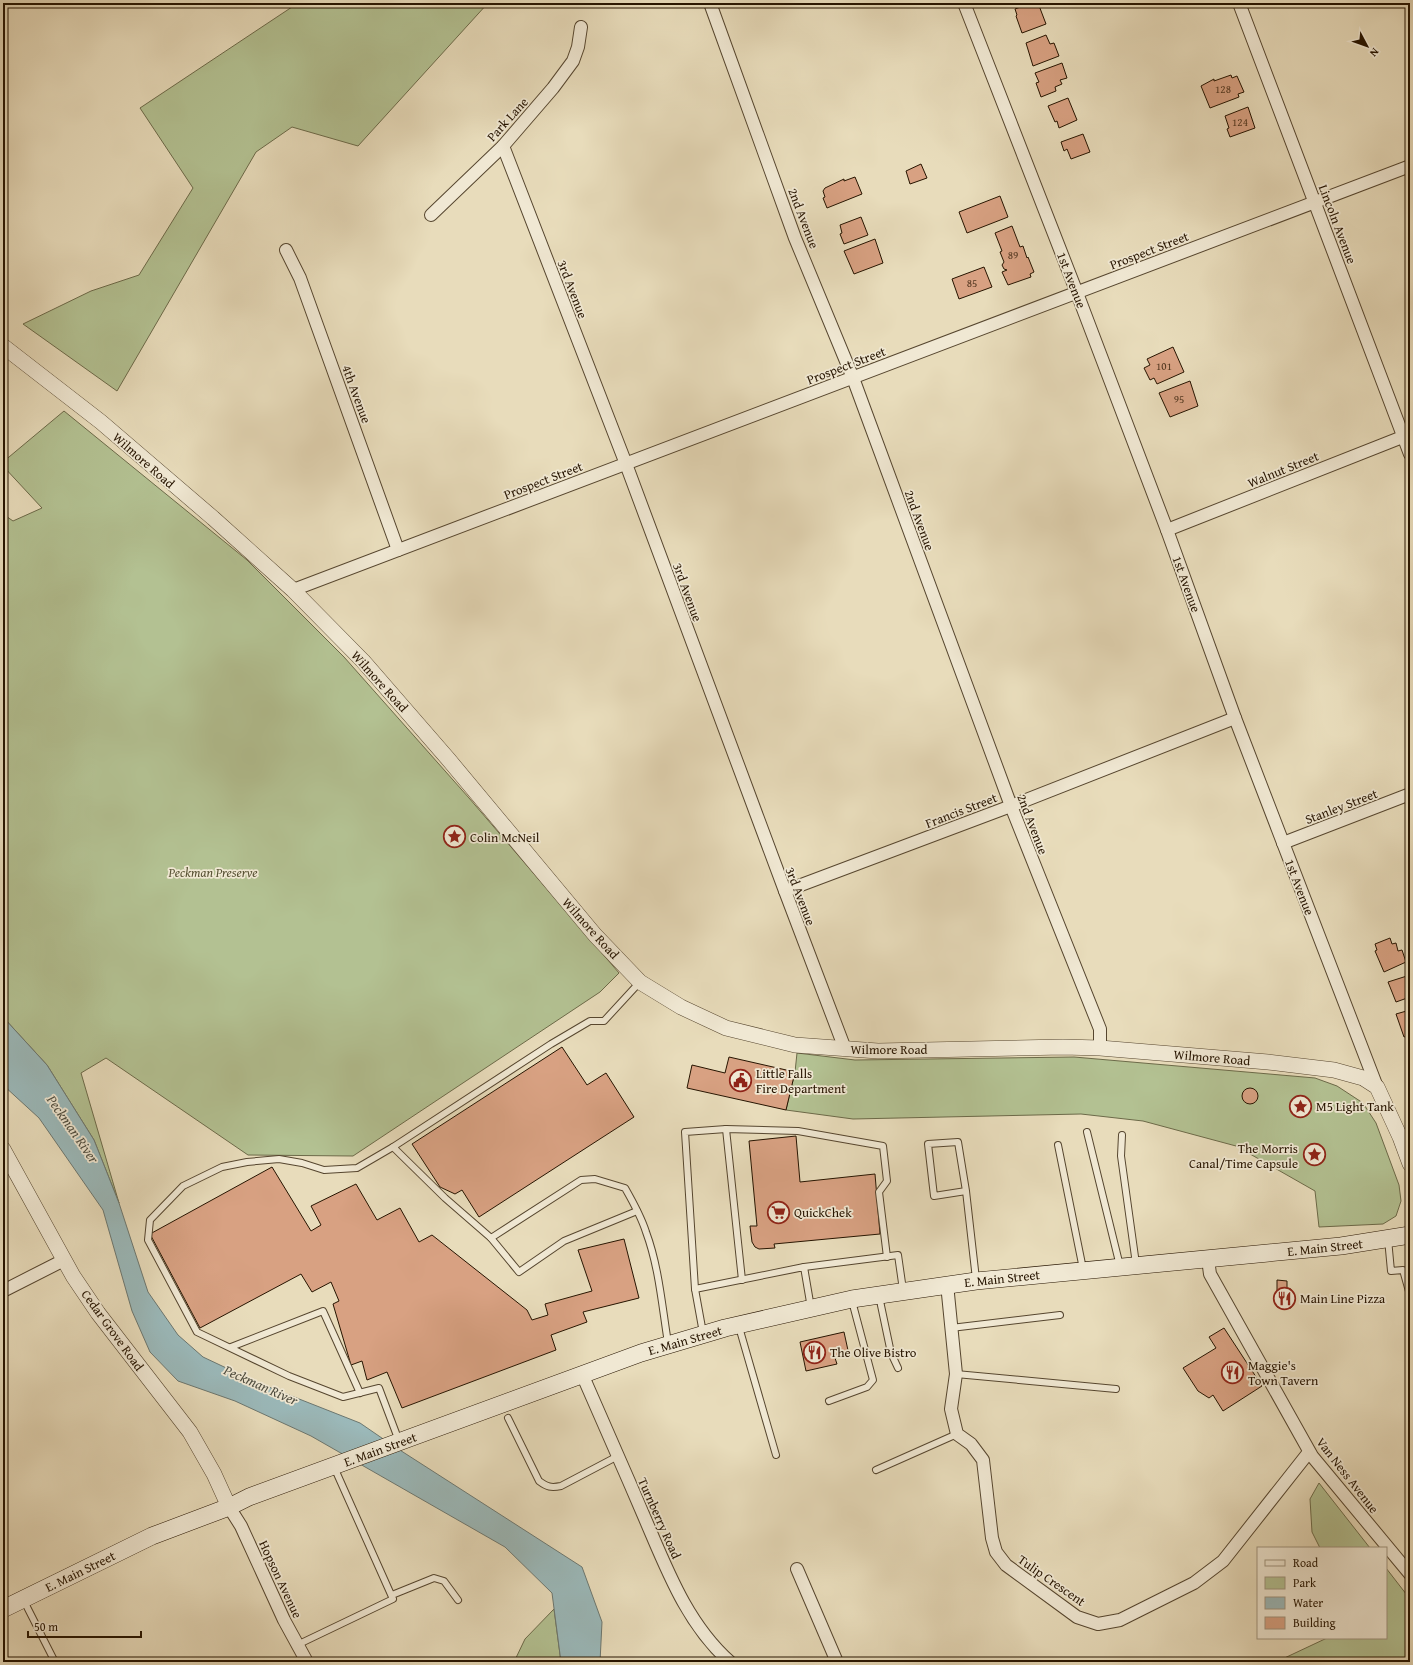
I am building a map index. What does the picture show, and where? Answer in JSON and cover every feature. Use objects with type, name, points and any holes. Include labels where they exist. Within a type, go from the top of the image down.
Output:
[{"type":"main road","name":"E. Main Street","points":[[3,1609],[152,1536],[229,1507],[256,1495],[582,1374],[703,1334],[852,1299],[947,1284],[1356,1244],[1410,1235]]},
{"type":"street","name":"2nd Avenue","points":[[710,3],[795,238],[853,378],[1011,806],[1100,1029],[1100,1048]]},
{"type":"street","name":"Lincoln Avenue","points":[[1239,3],[1407,435],[1410,454]]},
{"type":"street","name":"1st Avenue","points":[[966,4],[1167,530],[1283,843],[1377,1087],[1400,1137],[1410,1164]]},
{"type":"street","name":"Park Lane","points":[[431,214],[503,146],[553,88],[573,61],[578,48],[581,27]]},
{"type":"street","name":"3rd Avenue","points":[[503,146],[626,464],[845,1049]]},
{"type":"street","name":"Prospect Street","points":[[292,590],[1077,292],[1316,203],[1410,166]]},
{"type":"street","name":"4th Avenue","points":[[286,250],[300,278],[398,550]]},
{"type":"street","name":"Wilmore Road","points":[[3,346],[101,422],[213,518],[292,590],[363,661],[449,760],[595,936],[640,982],[681,1007],[726,1028],[795,1045],[878,1051],[1063,1047],[1100,1048],[1268,1062],[1334,1070],[1363,1078],[1377,1087]]},
{"type":"street","name":"Walnut Street","points":[[1167,530],[1407,435]]},
{"type":"street","name":"Francis Street","points":[[785,891],[1011,806],[1236,718]]},
{"type":"street","name":"Stanley Street","points":[[1283,843],[1410,794]]},
{"type":"street","name":"Cedar Grove Road","points":[[3,1149],[64,1260],[98,1314],[190,1432],[214,1474],[229,1507]]},
{"type":"street","name":"Van Ness Avenue","points":[[1208,1259],[1210,1274],[1310,1452],[1410,1574]]},
{"type":"street","points":[[3,1291],[64,1260]]},
{"type":"street","points":[[947,1284],[956,1374],[951,1409],[957,1434]]},
{"type":"street","name":"Turnberry Road","points":[[582,1374],[669,1574],[688,1612],[705,1635],[730,1662]]},
{"type":"street","name":"Tulip Crescent","points":[[957,1434],[971,1444],[983,1460],[992,1538],[996,1552],[1006,1565],[1077,1617],[1098,1624],[1120,1620],[1194,1583],[1223,1561],[1310,1452]]},
{"type":"street","name":"Hopson Avenue","points":[[229,1507],[241,1526],[284,1620],[307,1662]]},
{"type":"street","points":[[797,1569],[837,1662]]},
{"type":"lane","points":[[397,1443],[379,1388],[343,1397],[289,1376],[197,1332],[148,1240],[150,1220],[183,1186],[222,1167],[247,1162],[279,1159],[302,1163],[324,1170],[357,1168],[393,1147],[551,1044],[590,1021],[604,1021],[640,982]]},
{"type":"lane","points":[[726,1129],[742,1280]]},
{"type":"lane","points":[[703,1334],[695,1289],[685,1132],[726,1129],[798,1131],[883,1146],[887,1181],[879,1192],[887,1257]]},
{"type":"lane","points":[[1087,1132],[1128,1266]]},
{"type":"lane","points":[[1122,1136],[1121,1156],[1128,1266]]},
{"type":"lane","points":[[966,1191],[934,1196],[928,1144],[958,1142],[966,1191],[976,1281]]},
{"type":"lane","points":[[1058,1146],[1083,1270]]},
{"type":"lane","points":[[393,1147],[490,1238],[519,1272],[564,1241],[637,1211]]},
{"type":"lane","points":[[490,1238],[580,1180],[595,1179],[625,1188],[646,1232],[654,1258],[668,1345]]},
{"type":"lane","points":[[1388,1239],[1391,1271],[1410,1268]]},
{"type":"lane","points":[[695,1289],[804,1267],[898,1255],[903,1291]]},
{"type":"lane","points":[[804,1267],[812,1309]]},
{"type":"lane","points":[[1403,1270],[1410,1295]]},
{"type":"lane","points":[[879,1294],[891,1353],[898,1368]]},
{"type":"lane","points":[[829,1401],[867,1387],[873,1380],[852,1299]]},
{"type":"lane","points":[[231,1347],[323,1311],[360,1392]]},
{"type":"lane","points":[[951,1328],[1060,1315]]},
{"type":"lane","points":[[738,1326],[776,1455]]},
{"type":"lane","points":[[956,1374],[1116,1389]]},
{"type":"lane","points":[[508,1418],[539,1481],[546,1487],[552,1488],[561,1486],[618,1456]]},
{"type":"lane","points":[[876,1470],[957,1434]]},
{"type":"lane","points":[[297,1645],[393,1599],[333,1466]]},
{"type":"lane","points":[[392,1595],[434,1578],[444,1581],[458,1600]]},
{"type":"lane","points":[[23,1599],[55,1662]]},
{"type":"green space","points":[[298,3],[488,3],[358,146],[292,127],[256,152],[117,391],[23,324],[91,291],[139,275],[193,188],[140,108]]},
{"type":"green space","name":"Peckman Preserve","points":[[64,411],[247,560],[344,657],[469,798],[619,973],[600,992],[353,1156],[248,1155],[106,1058],[81,1073],[119,1203],[94,1140],[47,1065],[3,1017],[3,514],[13,521],[42,508],[3,466],[3,462]]},
{"type":"green space","points":[[797,1053],[855,1060],[1074,1057],[1315,1078],[1337,1086],[1363,1103],[1376,1123],[1399,1185],[1401,1201],[1396,1216],[1383,1224],[1319,1227],[1315,1191],[1236,1146],[1143,1121],[1081,1114],[853,1119],[786,1110],[795,1072]]},
{"type":"green space","points":[[1319,1483],[1369,1547],[1320,1547],[1312,1532],[1310,1499]]},
{"type":"green space","points":[[1387,1569],[1410,1599],[1410,1662],[1276,1662],[1325,1639],[1387,1639]]},
{"type":"green space","points":[[554,1609],[561,1662],[514,1662],[525,1639]]},
{"type":"water","name":"Peckman River","points":[[3,1017],[47,1065],[94,1140],[119,1203],[148,1292],[178,1335],[203,1357],[256,1382],[360,1423],[582,1567],[602,1622],[600,1662],[561,1662],[552,1593],[505,1547],[311,1436],[235,1401],[178,1381],[150,1352],[132,1311],[103,1210],[39,1118],[3,1085]]},
{"type":"building","points":[[1031,3],[1038,3],[1046,24],[1022,33],[1015,9]]},
{"type":"building","points":[[1046,35],[1050,44],[1054,43],[1059,56],[1033,66],[1026,43]]},
{"type":"building","points":[[1062,63],[1067,78],[1060,80],[1062,84],[1055,87],[1056,91],[1041,97],[1036,83],[1039,82],[1035,73]]},
{"type":"building","points":[[1231,75],[1232,78],[1237,76],[1244,92],[1238,94],[1239,97],[1210,108],[1201,86],[1214,79],[1214,81]]},
{"type":"building","points":[[1068,98],[1077,120],[1059,128],[1057,121],[1055,122],[1048,106]]},
{"type":"building","points":[[1248,107],[1255,128],[1230,137],[1225,116]]},
{"type":"building","points":[[1083,134],[1090,152],[1071,159],[1067,149],[1064,151],[1061,142]]},
{"type":"building","points":[[921,164],[927,178],[910,184],[906,171]]},
{"type":"building","points":[[855,177],[862,194],[827,208],[823,198],[825,197],[823,191],[825,188],[844,179],[844,181]]},
{"type":"building","points":[[1000,196],[1008,217],[967,233],[959,212]]},
{"type":"building","points":[[861,217],[868,235],[844,244],[840,234],[842,233],[840,225]]},
{"type":"building","points":[[1012,226],[1020,247],[1023,246],[1034,272],[1030,274],[1031,277],[1008,285],[1002,272],[1007,270],[1004,269],[1002,265],[1004,262],[1000,252],[1002,251],[995,233]]},
{"type":"building","points":[[875,239],[883,263],[854,274],[844,251]]},
{"type":"building","points":[[984,267],[992,287],[959,299],[952,279]]},
{"type":"building","points":[[1173,347],[1184,372],[1157,384],[1154,378],[1150,380],[1144,368],[1150,365],[1147,359]]},
{"type":"building","points":[[1190,381],[1198,406],[1170,417],[1159,393]]},
{"type":"building","points":[[1390,938],[1392,944],[1396,943],[1398,951],[1402,950],[1406,962],[1384,972],[1375,951],[1377,950],[1375,944]]},
{"type":"building","points":[[1410,975],[1410,997],[1396,1002],[1388,982]]},
{"type":"building","points":[[1410,1010],[1410,1035],[1404,1037],[1396,1014]]},
{"type":"building","points":[[562,1047],[587,1085],[606,1073],[634,1117],[479,1217],[462,1190],[455,1194],[440,1187],[412,1144]]},
{"type":"building","name":"Little Falls Fire Department","points":[[729,1057],[795,1072],[786,1110],[687,1088],[692,1065],[725,1073]]},
{"type":"building","points":[[1250,1088],[1256,1090],[1258,1096],[1256,1102],[1250,1104],[1244,1102],[1242,1096],[1244,1090]]},
{"type":"building","points":[[796,1136],[800,1182],[875,1174],[880,1234],[774,1244],[775,1248],[759,1249],[755,1247],[752,1242],[750,1226],[757,1226],[749,1141]]},
{"type":"building","points":[[272,1167],[311,1231],[321,1225],[311,1206],[356,1184],[377,1220],[400,1208],[419,1242],[432,1235],[527,1310],[532,1320],[548,1315],[545,1304],[592,1291],[578,1250],[624,1239],[639,1298],[583,1312],[587,1322],[551,1335],[556,1350],[402,1408],[387,1372],[367,1380],[362,1361],[351,1365],[333,1304],[339,1301],[331,1282],[312,1292],[301,1274],[200,1328],[150,1234]]},
{"type":"building","name":"Main Line Pizza","points":[[1277,1280],[1287,1281],[1287,1289],[1291,1289],[1291,1308],[1277,1307]]},
{"type":"building","points":[[1224,1328],[1262,1386],[1223,1411],[1213,1395],[1209,1398],[1198,1391],[1183,1368],[1216,1348],[1209,1337]]},
{"type":"building","points":[[844,1332],[849,1355],[835,1358],[837,1364],[806,1371],[800,1342]]},
{"type":"place","name":"Colin McNeil","points":[[455,837]]},
{"type":"place","name":"Little Falls Fire Department","points":[[741,1080]]},
{"type":"place","name":"M5 Light Tank","points":[[1301,1106]]},
{"type":"place","name":"The Morris Canal/Time Capsule","points":[[1314,1155]]},
{"type":"place","name":"QuickChek","points":[[779,1212]]},
{"type":"place","name":"Main Line Pizza","points":[[1284,1298]]},
{"type":"place","name":"The Olive Bistro","points":[[815,1352]]},
{"type":"place","name":"Maggie's Town Tavern","points":[[1233,1372]]}]
